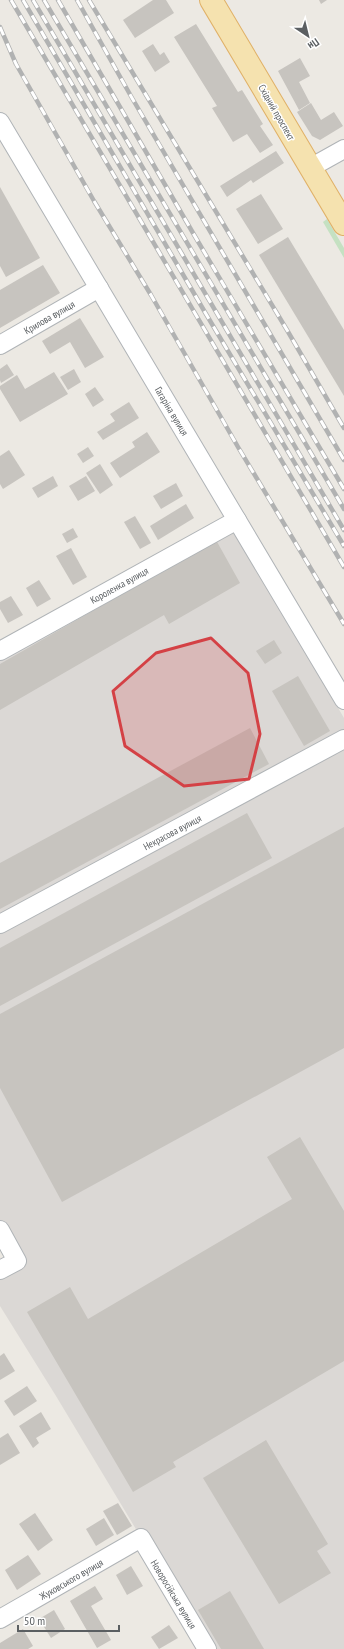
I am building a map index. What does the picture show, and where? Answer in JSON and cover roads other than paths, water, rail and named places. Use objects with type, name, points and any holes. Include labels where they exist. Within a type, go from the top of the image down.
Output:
[{"type":"main road","name":"Східний проспект","points":[[211,0],[344,224]]},
{"type":"street","name":"Гагаріна вулиця","points":[[0,122],[344,700]]},
{"type":"street","points":[[310,168],[344,149]]},
{"type":"street","name":"Крилова вулиця","points":[[0,345],[98,288]]},
{"type":"street","name":"Короленка вулиця","points":[[0,651],[238,520]]},
{"type":"street","name":"Некрасова вулиця","points":[[0,924],[344,739]]},
{"type":"street","points":[[0,1230],[17,1261],[0,1270]]},
{"type":"street","name":"Жуковського вулиця","points":[[0,1619],[141,1538]]},
{"type":"street","name":"Новоросійська вулиця","points":[[141,1538],[207,1649]]},
{"type":"railway","points":[[11,0],[344,567]]},
{"type":"railway","points":[[23,0],[206,314],[344,546]]},
{"type":"railway","points":[[33,0],[344,530]]},
{"type":"railway","points":[[44,0],[344,509]]},
{"type":"railway","points":[[58,0],[344,489]]},
{"type":"railway","points":[[77,0],[132,98],[344,460]]},
{"type":"railway","points":[[89,0],[344,428]]},
{"type":"railway","points":[[0,27],[16,64],[94,201],[151,295],[238,447],[344,624]]}]
